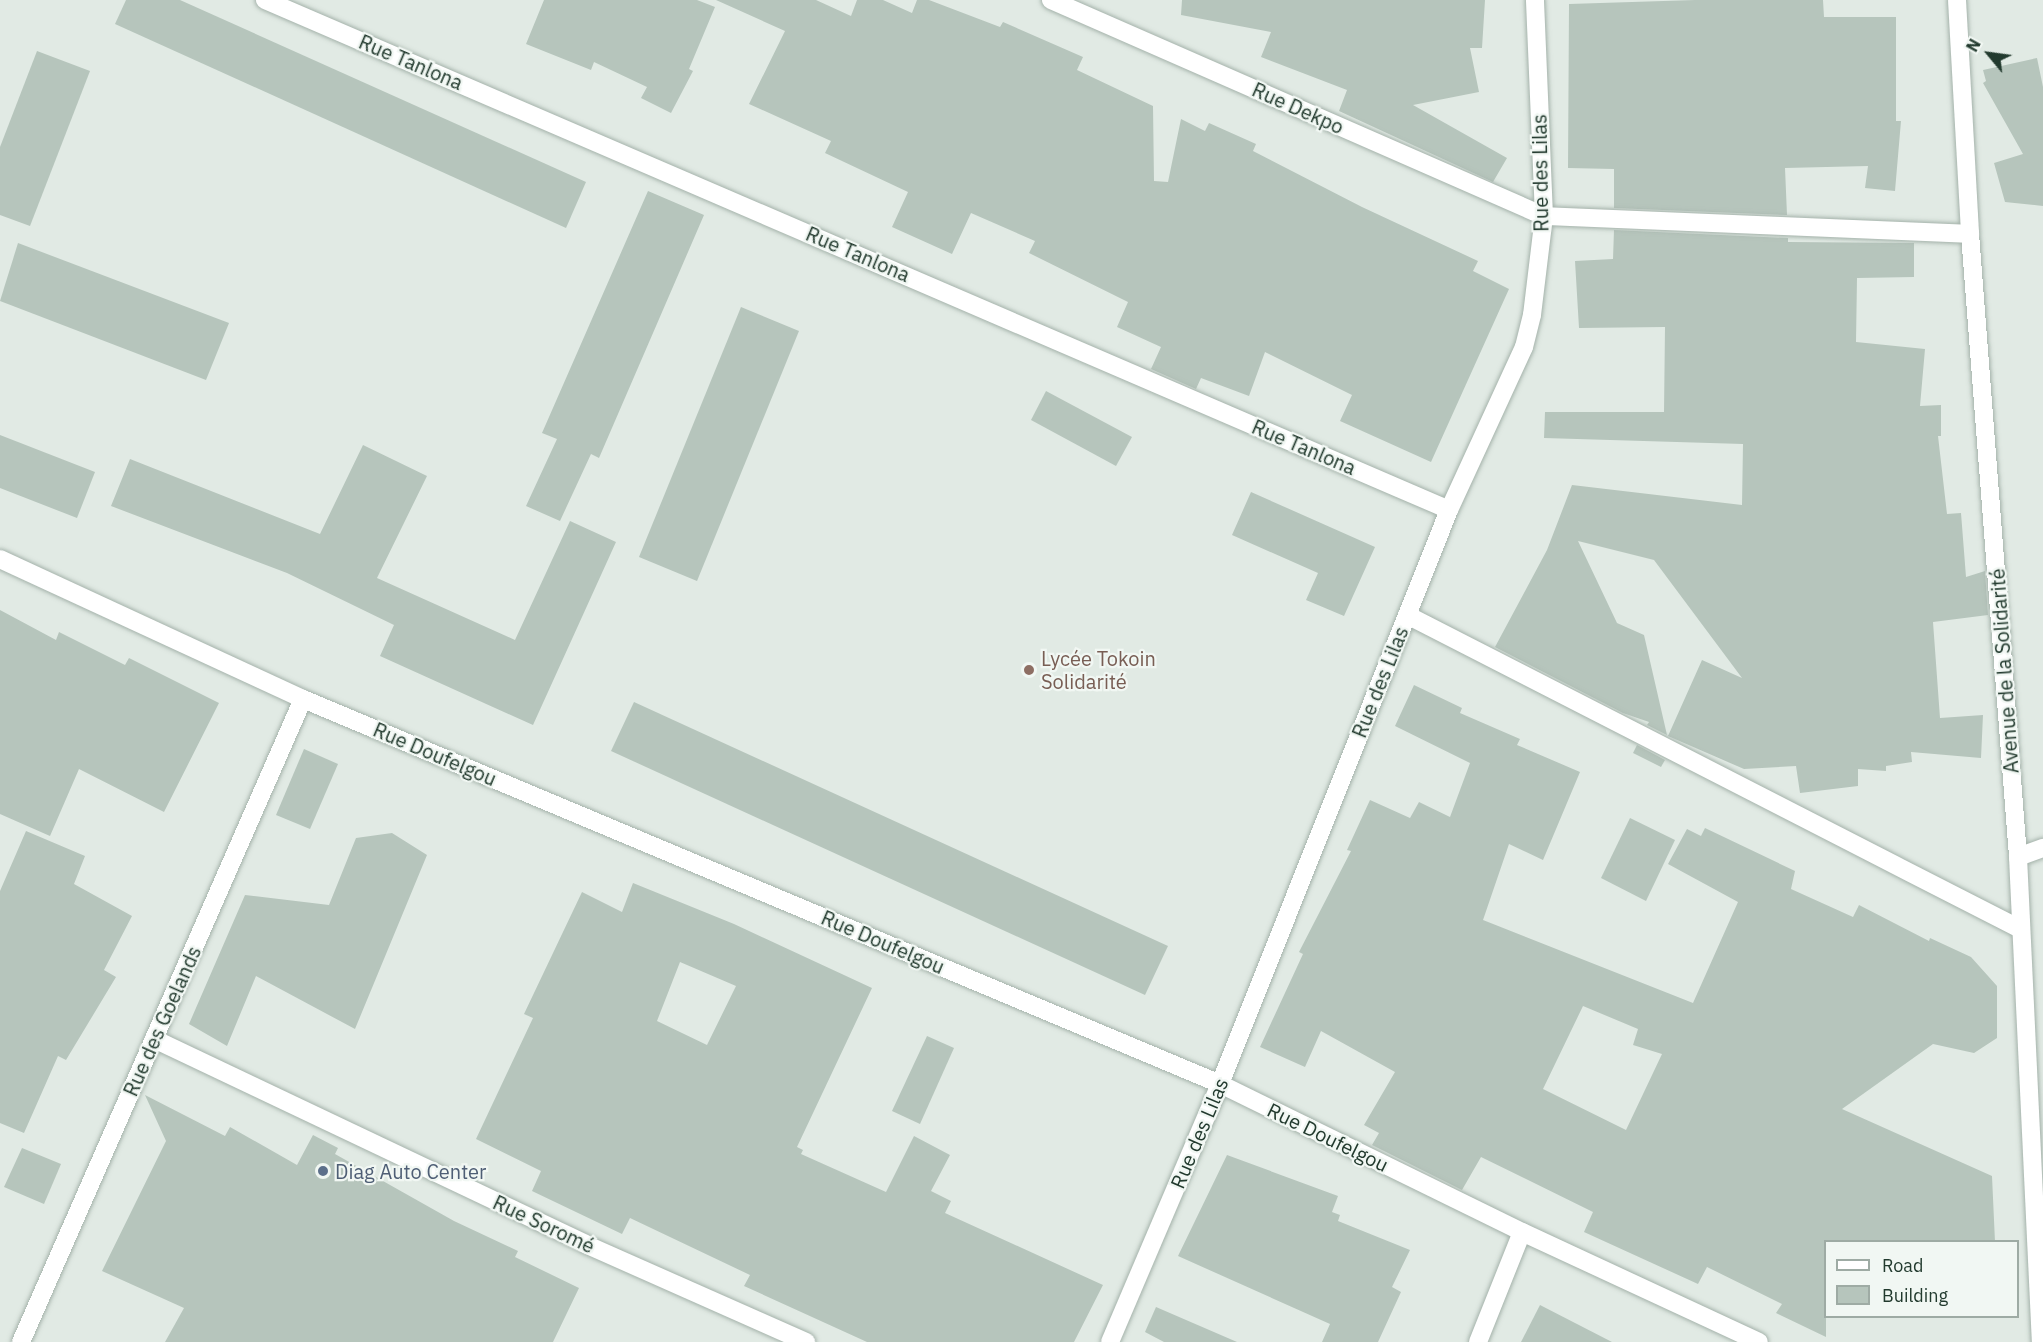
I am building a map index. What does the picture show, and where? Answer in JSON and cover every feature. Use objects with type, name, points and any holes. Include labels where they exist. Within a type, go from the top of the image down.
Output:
[{"type":"street","name":"Rue Tanlona","points":[[265,0],[1449,510]]},
{"type":"street","name":"Rue Dekpo","points":[[1051,0],[1544,216]]},
{"type":"street","name":"Rue des Lilas","points":[[1110,1342],[1221,1084],[1449,510],[1524,347],[1532,315],[1544,216],[1535,0]]},
{"type":"street","name":"Avenue de la Solidarité","points":[[1957,0],[1970,234],[2018,856],[2020,929],[2037,1159],[2041,1342]]},
{"type":"street","points":[[1544,216],[1970,234]]},
{"type":"street","name":"Rue Doufelgou","points":[[0,559],[303,699],[1221,1084],[1522,1232],[1759,1342]]},
{"type":"street","points":[[1407,615],[2020,929]]},
{"type":"street","name":"Rue des Goelands","points":[[21,1342],[303,699]]},
{"type":"street","points":[[2018,856],[2043,848]]},
{"type":"street","name":"Rue Soromé","points":[[154,1039],[585,1244],[806,1342]]},
{"type":"street","points":[[1478,1342],[1522,1232]]},
{"type":"building","points":[[126,0],[180,0],[586,182],[566,228],[115,24]]},
{"type":"building","points":[[544,0],[697,0],[715,7],[689,69],[693,71],[671,113],[641,98],[647,87],[594,62],[591,70],[526,44]]},
{"type":"building","points":[[716,0],[816,0],[851,16],[857,0],[883,0],[912,13],[917,0],[929,0],[1000,27],[1003,22],[1083,57],[1077,70],[1153,106],[1154,181],[1168,182],[1181,119],[1205,131],[1209,123],[1256,144],[1253,151],[1362,207],[1478,261],[1473,271],[1509,289],[1431,462],[1340,421],[1352,395],[1265,352],[1249,396],[1201,378],[1196,389],[1151,369],[1161,347],[1117,327],[1128,302],[1029,253],[1035,241],[971,213],[952,254],[892,227],[908,192],[825,153],[831,141],[749,104],[785,31]]},
{"type":"building","points":[[1182,0],[1485,0],[1482,48],[1470,48],[1479,92],[1413,105],[1507,158],[1493,182],[1339,111],[1347,90],[1261,57],[1271,32],[1181,15]]},
{"type":"building","points":[[1695,0],[1823,0],[1824,17],[1896,17],[1896,121],[1901,121],[1895,191],[1865,188],[1868,166],[1785,168],[1787,215],[1614,208],[1614,169],[1568,168],[1569,4]]},
{"type":"building","points":[[37,51],[90,71],[30,226],[0,215],[0,147]]},
{"type":"building","points":[[2037,58],[2043,87],[2043,206],[2005,202],[1994,163],[2023,154],[1983,83],[1986,81],[1983,70]]},
{"type":"building","points":[[648,191],[704,215],[599,458],[591,454],[560,521],[526,506],[557,439],[542,433]]},
{"type":"building","points":[[1614,230],[1788,238],[1788,242],[1914,243],[1914,277],[1857,278],[1856,342],[1925,349],[1920,406],[1941,405],[1941,436],[1938,436],[1947,514],[1961,513],[1966,577],[1985,571],[1988,615],[1933,622],[1940,718],[1983,715],[1981,758],[1911,752],[1912,762],[1886,766],[1886,771],[1858,769],[1858,786],[1800,793],[1796,766],[1744,769],[1668,736],[1702,660],[1742,678],[1654,560],[1578,541],[1617,623],[1644,635],[1667,735],[1647,725],[1649,722],[1623,713],[1495,647],[1547,550],[1572,485],[1742,505],[1743,444],[1544,438],[1545,412],[1664,412],[1665,327],[1579,328],[1575,261],[1613,259]]},
{"type":"building","points":[[18,243],[229,323],[206,380],[0,301]]},
{"type":"building","points":[[741,307],[799,331],[697,581],[639,557]]},
{"type":"building","points":[[1046,391],[1132,437],[1116,466],[1031,420]]},
{"type":"building","points":[[0,435],[95,472],[77,518],[0,488]]},
{"type":"building","points":[[363,445],[427,476],[377,578],[515,640],[570,521],[616,542],[533,725],[380,656],[394,625],[287,573],[111,506],[130,459],[320,534]]},
{"type":"building","points":[[1251,492],[1375,547],[1344,616],[1306,600],[1318,573],[1232,535]]},
{"type":"building","points":[[0,610],[56,640],[59,632],[125,665],[129,658],[219,703],[164,812],[79,769],[50,836],[0,814]]},
{"type":"building","points":[[1414,685],[1462,708],[1460,713],[1520,739],[1517,745],[1580,772],[1543,860],[1509,844],[1483,920],[1693,1003],[1738,902],[1668,864],[1687,829],[1701,836],[1705,828],[1795,871],[1791,889],[1853,917],[1859,905],[1929,941],[1930,938],[1971,957],[1997,986],[1997,1038],[1974,1053],[1933,1044],[1842,1109],[1992,1176],[1995,1240],[1824,1240],[1826,1337],[1776,1313],[1782,1304],[1707,1267],[1698,1284],[1584,1232],[1593,1212],[1481,1157],[1462,1190],[1372,1145],[1379,1133],[1364,1125],[1395,1072],[1321,1031],[1305,1067],[1260,1047],[1303,954],[1299,952],[1351,851],[1347,850],[1370,800],[1410,818],[1419,802],[1450,817],[1470,763],[1395,726]],"holes":[[[1583,1006],[1638,1029],[1633,1045],[1662,1054],[1626,1130],[1543,1089]]]},
{"type":"building","points":[[634,702],[1168,946],[1145,995],[611,751]]},
{"type":"building","points":[[1637,745],[1665,760],[1661,767],[1633,753]]},
{"type":"building","points":[[304,749],[338,764],[310,829],[276,815]]},
{"type":"building","points":[[1630,818],[1675,840],[1646,901],[1601,878]]},
{"type":"building","points":[[26,831],[85,856],[74,884],[132,916],[104,970],[116,977],[66,1060],[58,1056],[24,1133],[0,1123],[0,891]]},
{"type":"building","points":[[392,833],[427,855],[355,1029],[256,976],[227,1046],[189,1024],[245,895],[329,905],[356,838]]},
{"type":"building","points":[[633,883],[734,924],[872,988],[797,1147],[803,1150],[801,1154],[886,1192],[914,1136],[950,1155],[931,1191],[951,1201],[945,1213],[1103,1285],[1074,1342],[867,1342],[744,1286],[750,1275],[630,1218],[622,1234],[532,1191],[541,1171],[476,1139],[533,1018],[524,1014],[582,892],[622,912]],"holes":[[[680,962],[736,986],[707,1045],[657,1021]]]},
{"type":"building","points":[[927,1036],[954,1048],[920,1124],[892,1111]]},
{"type":"building","points":[[145,1095],[225,1136],[230,1127],[297,1165],[313,1135],[338,1148],[335,1154],[454,1221],[518,1251],[515,1257],[579,1288],[553,1342],[165,1342],[184,1308],[102,1271],[166,1141]]},
{"type":"building","points":[[22,1148],[61,1164],[44,1204],[4,1187]]},
{"type":"building","points":[[1227,1155],[1338,1196],[1332,1212],[1340,1215],[1338,1221],[1410,1250],[1392,1287],[1401,1292],[1378,1342],[1322,1342],[1330,1324],[1178,1256]]},
{"type":"building","points":[[1540,1305],[1612,1342],[1521,1342]]},
{"type":"building","points":[[1156,1307],[1237,1342],[1164,1342],[1145,1332]]},
{"type":"place","name":"Lycée Tokoin Solidarité","points":[[1029,670]]},
{"type":"place","name":"Diag Auto Center","points":[[323,1171]]}]
